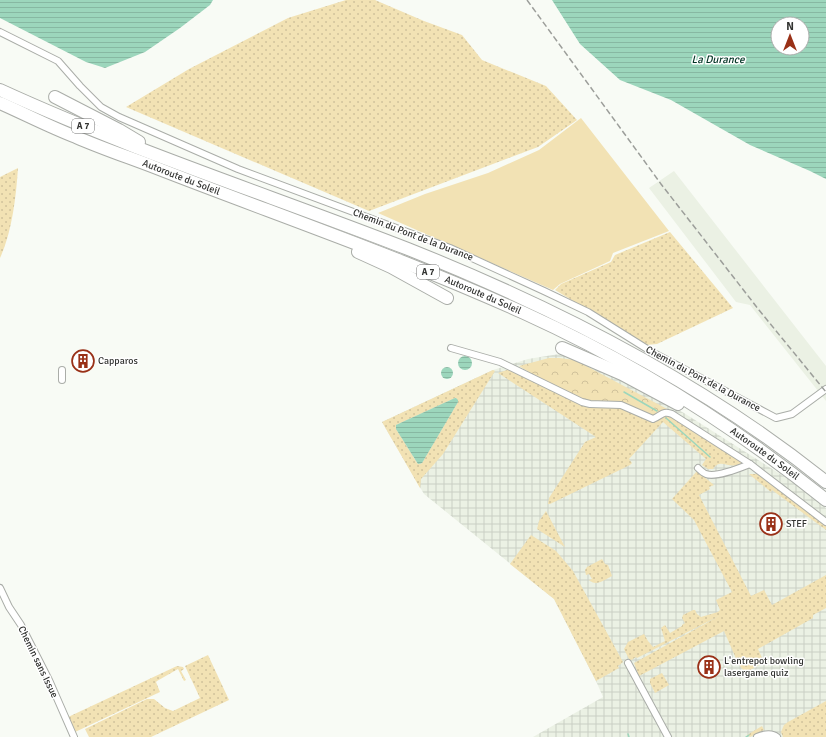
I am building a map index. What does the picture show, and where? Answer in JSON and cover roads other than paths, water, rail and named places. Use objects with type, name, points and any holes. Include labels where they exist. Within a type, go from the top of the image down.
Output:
[{"type":"highway","name":"Autoroute du Soleil","points":[[0,90],[79,125],[408,249],[482,280],[570,321],[618,346],[698,393],[754,429],[826,482]]},
{"type":"highway","points":[[55,97],[119,130],[168,159]]},
{"type":"highway","name":"Autoroute du Soleil","points":[[0,103],[76,137],[407,263],[519,310],[626,365],[670,391],[732,430],[795,475],[826,500]]},
{"type":"highway","points":[[283,216],[391,267],[447,298]]},
{"type":"highway","points":[[562,348],[622,374],[678,405],[773,465],[795,475]]},
{"type":"street","name":"Chemin du Pont de la Durance","points":[[0,32],[58,61],[101,107],[119,117],[238,168],[450,248],[588,312],[652,352],[776,418],[792,414],[809,403],[826,389]]},
{"type":"street","points":[[451,348],[500,362],[582,402],[590,404],[621,405],[653,419],[664,412],[667,412],[704,433],[750,464],[826,522]]},
{"type":"street","points":[[62,370],[62,380]]},
{"type":"street","points":[[698,468],[706,474],[712,474],[724,473],[750,464]]},
{"type":"street","name":"Chemin sans Issue","points":[[0,588],[49,680],[74,737]]},
{"type":"street","points":[[628,663],[668,737]]},
{"type":"street","points":[[757,737],[763,734],[774,736]]},
{"type":"water","points":[[0,0],[213,0],[210,5],[180,28],[145,52],[105,68],[86,62],[0,18]]},
{"type":"water","name":"La Durance","points":[[552,0],[826,0],[826,179],[750,145],[671,100],[620,80],[580,44]]},
{"type":"water","points":[[465,356],[470,358],[472,363],[470,368],[465,370],[460,368],[458,363],[460,358]]},
{"type":"water","points":[[449,367],[452,368],[452,378],[445,379],[442,378],[441,371],[442,368]]},
{"type":"water","points":[[455,398],[458,402],[422,463],[418,464],[396,429],[396,425]]},
{"type":"waterway","points":[[624,392],[657,411]]},
{"type":"waterway","points":[[666,418],[710,457]]},
{"type":"railway","points":[[527,0],[661,184],[759,310],[826,392]]},
{"type":"place","name":"Capparos","points":[[83,361]]},
{"type":"place","name":"STEF","points":[[771,524]]},
{"type":"place","name":"L'entrepot bowling lasergame quiz","points":[[709,667]]}]
